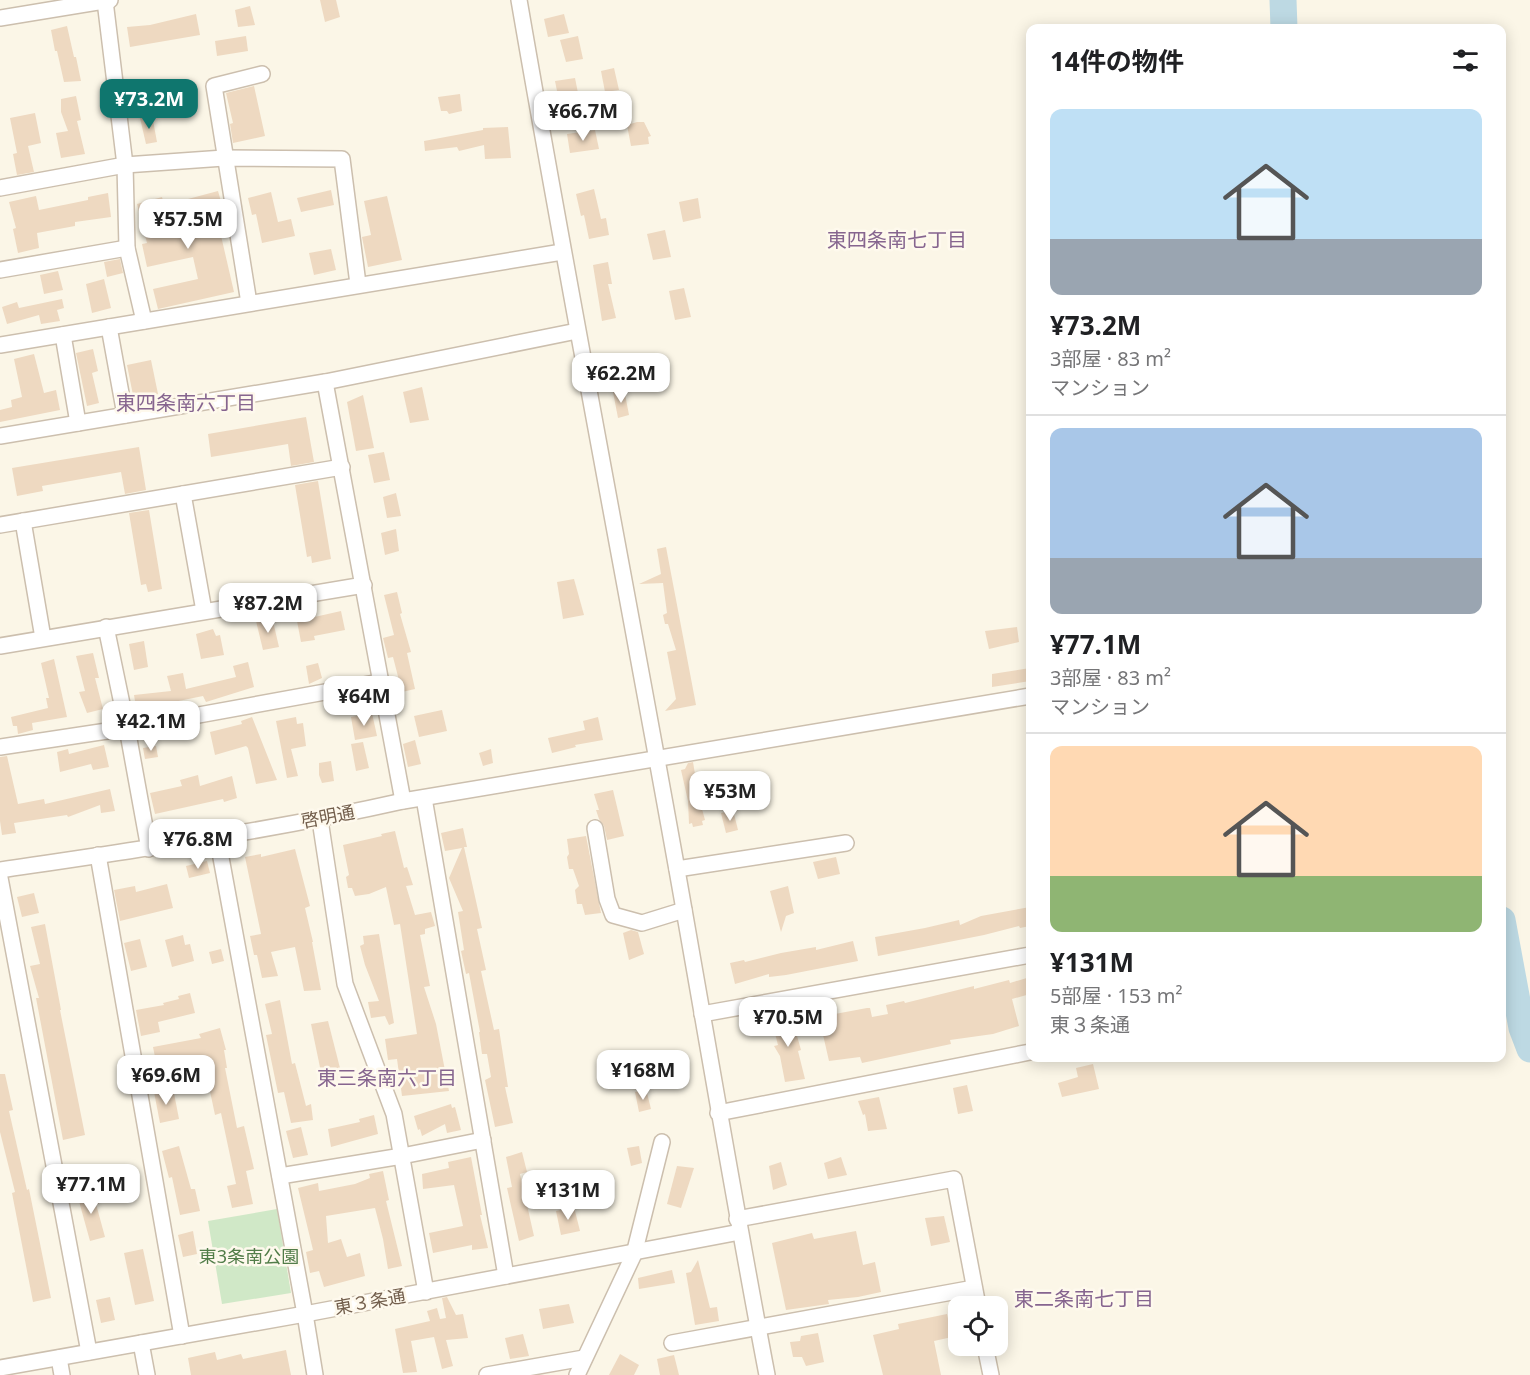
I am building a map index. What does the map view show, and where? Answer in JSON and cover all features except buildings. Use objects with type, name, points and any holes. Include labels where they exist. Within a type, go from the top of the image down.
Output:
[{"type":"street","points":[[0,18],[71,3],[110,0]]},
{"type":"street","points":[[519,0],[562,252],[677,869],[738,1226],[767,1375]]},
{"type":"street","points":[[105,1],[124,165],[127,248],[144,321]]},
{"type":"street","points":[[249,303],[214,86],[262,74]]},
{"type":"street","points":[[0,188],[124,165],[224,158],[342,159],[358,284]]},
{"type":"street","points":[[0,270],[127,248]]},
{"type":"street","points":[[0,345],[562,252]]},
{"type":"street","points":[[110,327],[125,415]]},
{"type":"street","points":[[0,436],[326,382],[577,331]]},
{"type":"street","points":[[63,335],[78,423]]},
{"type":"street","points":[[326,382],[403,801]]},
{"type":"street","points":[[0,525],[342,467]]},
{"type":"street","points":[[183,494],[204,611]]},
{"type":"street","points":[[23,521],[43,638]]},
{"type":"street","points":[[0,646],[364,585]]},
{"type":"street","points":[[106,627],[149,849]]},
{"type":"street","points":[[0,747],[127,728],[380,682]]},
{"type":"street","name":"啓明通","points":[[0,870],[149,849],[320,820],[403,801],[1026,697]]},
{"type":"street","points":[[424,798],[506,1276]]},
{"type":"street","points":[[320,820],[345,984],[394,1114],[426,1292]]},
{"type":"street","points":[[595,828],[607,899],[613,915],[642,923],[684,910]]},
{"type":"street","points":[[217,836],[315,1375]]},
{"type":"street","points":[[677,869],[846,843]]},
{"type":"street","points":[[98,855],[182,1336]]},
{"type":"street","points":[[0,878],[89,1352]]},
{"type":"street","points":[[702,1014],[1026,956]]},
{"type":"street","points":[[718,1113],[1026,1053]]},
{"type":"street","points":[[280,1176],[483,1140]]},
{"type":"street","points":[[577,1375],[634,1254],[662,1142]]},
{"type":"street","name":"東３条通","points":[[0,1368],[634,1254],[738,1226],[954,1179],[974,1288]]},
{"type":"street","points":[[672,1343],[974,1288],[976,1296]]},
{"type":"street","points":[[141,1343],[147,1375]]},
{"type":"street","points":[[987,1356],[991,1375]]},
{"type":"street","points":[[59,1358],[62,1375]]},
{"type":"street","points":[[487,1375],[584,1358]]},
{"type":"green space","name":"東3条南公園","points":[[277,1209],[291,1293],[222,1304],[208,1221]]},
{"type":"waterway","points":[[1283,0],[1284,24]]},
{"type":"waterway","points":[[1506,942],[1522,1028],[1530,1049]]},
{"type":"district","name":"東四条南七丁目","points":[[897,240]]},
{"type":"district","name":"東四条南六丁目","points":[[186,403]]},
{"type":"district","name":"東三条南六丁目","points":[[387,1078]]},
{"type":"district","name":"東二条南七丁目","points":[[1084,1299]]}]
